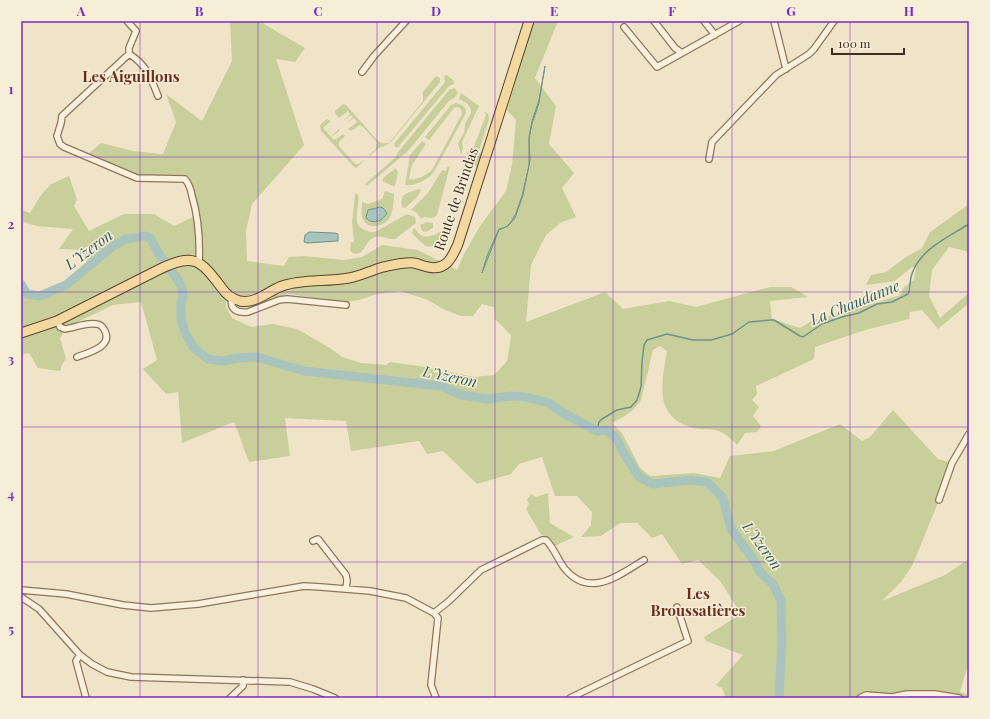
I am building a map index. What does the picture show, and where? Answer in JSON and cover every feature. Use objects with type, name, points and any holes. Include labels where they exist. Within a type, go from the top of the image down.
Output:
[{"type":"main road","name":"Route de Brindas","points":[[232,298],[241,301],[250,301],[282,286],[296,282],[350,278],[381,267],[396,264],[414,263],[434,268],[447,264],[453,257],[458,244],[530,21]]},
{"type":"main road","points":[[21,333],[56,321],[154,272],[183,260],[193,260],[206,268],[223,290],[232,298]]},
{"type":"street","points":[[127,21],[136,31],[129,48],[129,54],[62,116],[57,136],[58,140],[64,147],[74,152],[137,178],[184,179],[188,183],[198,213],[200,241],[199,263]]},
{"type":"street","points":[[362,72],[374,56],[406,21]]},
{"type":"street","points":[[654,21],[675,48],[682,53]]},
{"type":"street","points":[[704,21],[715,35]]},
{"type":"street","points":[[624,27],[657,67],[739,21]]},
{"type":"street","points":[[774,21],[786,69]]},
{"type":"street","points":[[709,159],[712,142],[776,75],[814,49],[834,21]]},
{"type":"street","points":[[129,54],[139,60],[150,75],[158,96]]},
{"type":"street","points":[[232,298],[231,305],[238,312],[248,312],[279,300],[288,299],[346,305]]},
{"type":"street","points":[[56,321],[60,327],[65,329],[95,324],[102,326],[106,332],[105,343],[100,347],[77,357]]},
{"type":"street","points":[[938,500],[952,463],[969,434]]},
{"type":"street","points":[[313,541],[318,539],[346,575],[346,589]]},
{"type":"street","points":[[434,612],[449,601],[481,570],[542,540],[546,540],[550,544],[561,563],[569,573],[578,580],[588,583],[600,584],[608,581],[644,560]]},
{"type":"street","points":[[21,590],[66,594],[123,605],[151,608],[198,604],[304,586],[346,589],[406,598],[434,612],[438,618],[431,685],[436,698]]},
{"type":"street","points":[[21,597],[42,613],[80,654],[92,664],[107,672],[131,677],[290,682],[335,698]]},
{"type":"street","points":[[21,602],[42,613]]},
{"type":"street","points":[[570,698],[688,641],[677,607]]},
{"type":"street","points":[[80,654],[76,662],[86,698]]},
{"type":"street","points":[[230,698],[243,686],[243,680]]},
{"type":"street","points":[[860,698],[866,695],[892,697],[907,694],[935,694],[959,698]]},
{"type":"green space","points":[[230,21],[264,21],[264,24],[305,48],[295,62],[276,59],[304,145],[252,204],[246,231],[247,261],[284,266],[289,257],[304,256],[344,260],[362,257],[382,245],[418,250],[457,270],[464,254],[480,226],[506,191],[512,165],[516,120],[507,110],[533,21],[558,21],[535,78],[556,106],[549,144],[574,173],[562,188],[576,217],[560,223],[546,235],[531,265],[526,322],[605,292],[623,309],[669,301],[696,307],[770,287],[791,287],[808,297],[770,301],[772,319],[800,328],[813,320],[900,295],[904,287],[914,280],[916,267],[912,267],[895,281],[866,285],[871,275],[886,272],[906,257],[922,248],[930,232],[969,204],[969,252],[949,247],[932,270],[929,296],[940,318],[969,293],[969,303],[938,329],[922,310],[910,312],[909,319],[865,330],[815,347],[814,359],[756,386],[757,394],[752,400],[759,407],[753,416],[761,426],[757,432],[745,433],[737,445],[719,431],[690,427],[678,422],[670,414],[665,406],[662,385],[667,351],[660,346],[653,350],[641,400],[632,411],[612,423],[622,433],[640,468],[650,476],[694,473],[720,478],[730,456],[774,451],[840,424],[862,441],[870,437],[893,410],[938,459],[952,463],[912,566],[901,582],[882,601],[945,575],[969,559],[969,662],[960,692],[969,695],[969,698],[726,698],[722,688],[716,685],[743,655],[706,641],[704,637],[741,614],[720,581],[698,560],[682,564],[662,534],[652,538],[637,523],[620,523],[601,536],[581,537],[591,525],[592,512],[577,496],[555,496],[542,457],[519,464],[511,474],[477,484],[443,451],[427,454],[419,441],[351,451],[346,421],[285,418],[290,456],[249,462],[234,422],[182,443],[178,392],[166,394],[143,369],[157,360],[141,302],[113,305],[67,327],[60,338],[66,359],[60,371],[38,368],[29,353],[21,355],[21,277],[28,292],[39,294],[64,283],[86,265],[88,250],[59,249],[73,229],[36,226],[21,221],[21,210],[30,213],[41,195],[51,184],[69,176],[77,199],[74,206],[89,231],[124,214],[154,214],[174,226],[195,216],[198,258],[205,273],[226,299],[226,307],[232,318],[251,327],[273,324],[297,329],[330,348],[342,357],[361,363],[386,365],[390,362],[426,367],[474,377],[494,375],[507,361],[511,335],[495,319],[494,307],[482,304],[473,316],[461,316],[445,310],[426,299],[399,291],[345,302],[288,294],[260,304],[256,296],[244,297],[238,295],[226,286],[200,258],[200,214],[189,176],[139,176],[89,153],[101,143],[133,151],[163,154],[176,122],[166,94],[202,121],[232,61]]},
{"type":"green space","points":[[447,75],[454,81],[454,84],[449,86],[398,147],[395,147],[394,144],[445,82],[444,76]]},
{"type":"green space","points":[[436,76],[440,78],[440,82],[391,142],[383,147],[382,146],[369,156],[376,149],[377,142],[360,125],[351,131],[348,129],[357,122],[354,118],[345,125],[353,117],[351,115],[342,122],[350,114],[348,111],[339,118],[335,113],[335,111],[343,104],[346,105],[378,141],[388,143],[423,101],[423,92]]},
{"type":"green space","points":[[455,88],[458,93],[449,101],[408,151],[367,186],[365,184],[396,157],[398,152],[450,89]]},
{"type":"green space","points":[[461,93],[479,106],[462,142],[463,148],[461,155],[458,143],[464,133],[465,124],[471,113],[471,109],[467,103],[459,99]]},
{"type":"green space","points":[[456,103],[465,107],[466,113],[434,172],[421,182],[413,185],[405,185],[410,155],[422,141],[426,144],[412,165],[409,179],[421,177],[432,170],[462,114],[461,109],[457,107],[454,108],[429,140],[425,137],[451,105]]},
{"type":"green space","points":[[484,111],[488,114],[489,119],[480,148],[478,151],[467,155],[467,152],[473,149],[486,115]]},
{"type":"green space","points":[[493,118],[496,118],[480,166],[477,168],[470,157],[479,154],[482,151]]},
{"type":"green space","points":[[327,119],[331,121],[323,128],[327,132],[335,125],[327,133],[331,136],[339,129],[340,130],[331,137],[335,140],[343,134],[345,136],[339,142],[339,146],[355,164],[358,164],[366,159],[356,168],[321,131],[320,125]]},
{"type":"green space","points":[[450,166],[437,215],[433,218],[424,217],[421,219],[417,213],[411,210],[428,193],[442,170],[446,171],[447,167]]},
{"type":"green space","points":[[396,168],[398,172],[395,186],[382,181],[383,178]]},
{"type":"green space","points":[[419,189],[421,190],[420,193],[405,208],[402,207],[401,202],[403,196]]},
{"type":"green space","points":[[385,191],[394,194],[393,206],[389,219],[384,224],[376,226],[366,224],[362,217],[362,202],[368,204],[382,199]]},
{"type":"green space","points":[[357,193],[357,223],[365,230],[376,232],[407,214],[415,217],[416,223],[395,239],[376,237],[370,240],[360,253],[352,253],[350,250],[351,242],[354,242],[352,223],[355,195]]},
{"type":"green space","points":[[427,222],[433,223],[433,228],[426,232],[422,231],[420,225]]},
{"type":"green space","points":[[415,228],[421,235],[427,237],[442,231],[444,232],[445,236],[440,242],[429,247],[421,242],[412,233],[413,229]]},
{"type":"green space","points":[[548,493],[550,523],[574,537],[555,546],[540,533],[526,509],[529,504],[527,500],[531,494],[536,497]]},
{"type":"water","points":[[545,66],[539,103],[529,139],[532,121],[539,100]]},
{"type":"water","points":[[529,139],[530,160],[529,165]]},
{"type":"water","points":[[528,172],[523,195],[515,218],[508,226],[506,227],[516,213]]},
{"type":"water","points":[[380,207],[387,213],[383,218],[376,222],[367,219],[366,217],[368,210]]},
{"type":"water","points":[[505,227],[499,230],[482,273],[487,256],[499,229]]},
{"type":"water","points":[[309,232],[335,233],[338,234],[338,241],[304,242],[305,235]]},
{"type":"waterway","name":"La Chaudanne","points":[[597,431],[599,422],[602,419],[617,410],[631,407],[637,400],[641,387],[644,345],[647,340],[667,334],[693,340],[711,340],[732,334],[749,322],[771,320],[774,320],[803,337],[822,324],[859,313],[877,304],[892,302],[908,294],[911,277],[920,259],[943,239],[969,224]]},
{"type":"waterway","name":"L'Yzeron","points":[[21,284],[27,294],[40,296],[66,285],[113,246],[126,239],[145,236],[151,239],[159,254],[178,280],[182,288],[183,296],[181,304],[181,318],[185,332],[193,347],[208,359],[222,361],[257,357],[304,371],[440,386],[462,395],[488,399],[511,396],[526,397],[549,403],[563,413],[597,431],[607,430],[617,439],[639,477],[653,484],[690,480],[707,482],[723,498],[731,529],[753,559],[761,573],[773,584],[781,601],[782,641],[779,698]]},
{"type":"district","name":"Les Aiguillons","points":[[131,77]]},
{"type":"district","name":"Les Broussatières","points":[[698,602]]}]
